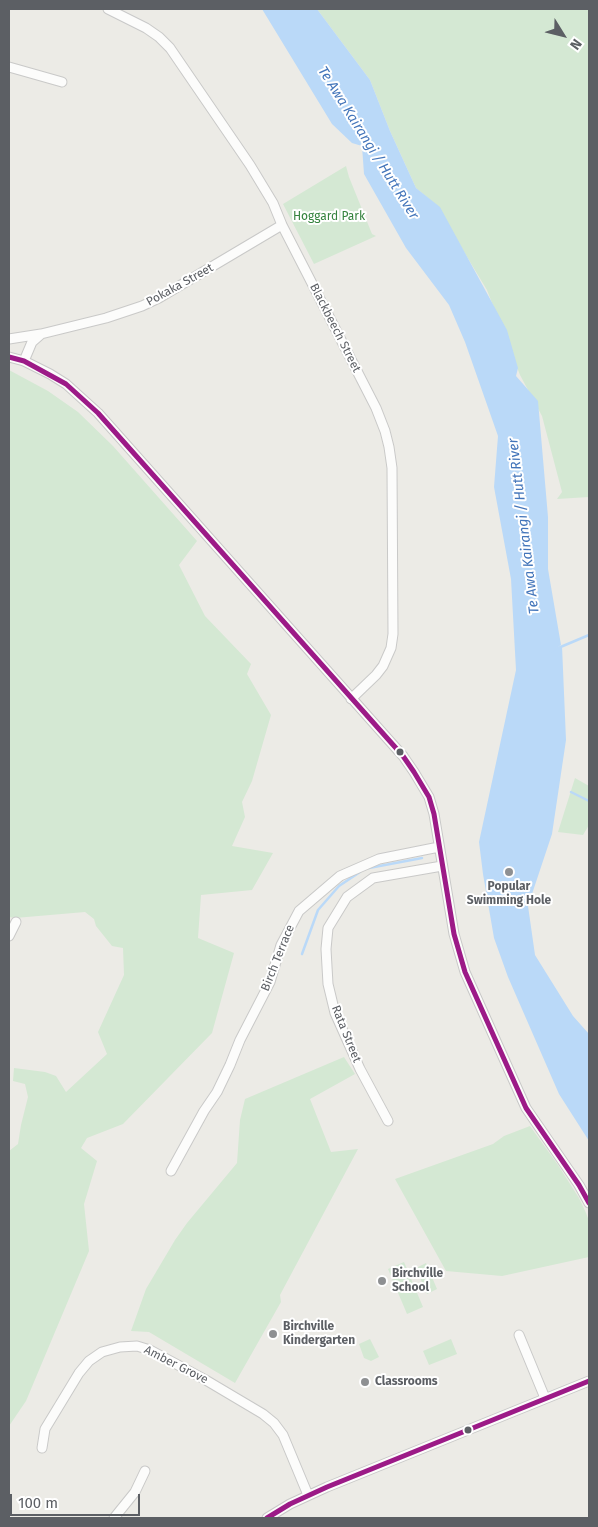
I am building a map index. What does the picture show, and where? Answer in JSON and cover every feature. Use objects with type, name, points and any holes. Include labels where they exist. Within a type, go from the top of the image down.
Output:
[{"type":"street","name":"Blackbeech Street","points":[[108,9],[146,28],[170,48],[250,165],[273,203],[282,226],[376,408],[390,447],[392,478],[393,634],[391,648],[376,676],[351,699]]},
{"type":"street","points":[[9,67],[62,82]]},
{"type":"street","name":"Pokaka Street","points":[[9,339],[41,334],[106,318],[142,306],[282,226]]},
{"type":"street","points":[[24,361],[32,342],[41,334]]},
{"type":"street","points":[[9,357],[24,361],[66,384],[98,413],[403,756],[423,785],[434,814],[457,948],[470,985],[526,1108],[580,1185],[589,1203]]},
{"type":"street","name":"Birch Terrace","points":[[171,1171],[204,1111],[217,1092],[240,1040],[270,982],[281,945],[298,911],[340,876],[379,859],[439,847]]},
{"type":"street","name":"Rata Street","points":[[388,1121],[360,1069],[335,1013],[328,984],[326,949],[328,928],[347,898],[374,878],[442,866]]},
{"type":"street","points":[[9,936],[16,922]]},
{"type":"street","points":[[519,1335],[545,1398]]},
{"type":"street","name":"Amber Grove","points":[[42,1448],[45,1429],[78,1373],[89,1361],[102,1352],[120,1347],[137,1346],[150,1350],[204,1379],[263,1414],[274,1423],[283,1436],[308,1495]]},
{"type":"street","points":[[267,1518],[308,1495],[589,1381]]},
{"type":"street","points":[[114,1518],[136,1492],[146,1471]]},
{"type":"green space","points":[[317,9],[589,9],[589,497],[557,499],[562,492],[542,416],[520,375],[487,290],[435,204],[416,188],[390,131],[370,80]]},
{"type":"green space","name":"Hoggard Park","points":[[346,166],[372,234],[376,236],[314,264],[283,204]]},
{"type":"green space","points":[[9,370],[48,391],[78,412],[113,446],[197,541],[179,565],[205,616],[251,664],[247,674],[271,715],[252,781],[242,802],[245,817],[232,846],[273,853],[252,890],[201,895],[198,938],[234,953],[212,1033],[123,1124],[87,1138],[81,1148],[97,1161],[84,1204],[89,1251],[26,1401],[9,1426],[9,1151],[18,1144],[28,1097],[25,1084],[13,1081],[14,1068],[45,1072],[56,1076],[66,1092],[107,1054],[98,1032],[124,975],[123,948],[112,946],[96,926],[94,919],[85,912],[9,917]]},
{"type":"green space","points":[[575,778],[589,786],[589,825],[583,835],[558,832]]},
{"type":"green space","points":[[344,1057],[355,1074],[310,1099],[331,1152],[358,1149],[280,1295],[281,1302],[235,1383],[149,1332],[131,1331],[146,1289],[175,1240],[237,1163],[240,1120],[245,1099]]},
{"type":"green space","points":[[530,1126],[558,1165],[579,1198],[586,1213],[589,1221],[589,1257],[502,1276],[446,1271],[395,1179],[493,1144],[504,1136]]},
{"type":"green space","points":[[404,1262],[423,1307],[407,1314],[388,1269]]},
{"type":"green space","points":[[426,1263],[437,1289],[427,1294],[416,1268]]},
{"type":"green space","points":[[370,1339],[379,1357],[371,1361],[364,1358],[359,1344]]},
{"type":"green space","points":[[451,1339],[457,1354],[429,1365],[423,1351]]},
{"type":"water","name":"Te Awa Kairangi / Hutt River","points":[[262,9],[317,9],[370,80],[390,131],[416,188],[440,207],[507,330],[518,368],[516,376],[538,401],[548,517],[548,569],[561,645],[555,649],[562,646],[566,740],[552,834],[528,906],[535,955],[573,1016],[589,1034],[589,1141],[559,1094],[508,977],[494,938],[483,874],[479,842],[516,670],[511,579],[494,487],[498,436],[465,342],[449,305],[406,248],[364,174],[362,146],[352,143],[332,124]]},
{"type":"waterway","points":[[551,651],[589,635]]},
{"type":"waterway","points":[[571,792],[589,801]]},
{"type":"waterway","points":[[369,868],[422,858]]},
{"type":"waterway","points":[[302,954],[318,910],[339,886],[360,872]]},
{"type":"transit line","points":[[9,357],[24,361],[66,384],[98,413],[403,756],[414,772],[429,797],[434,814],[454,934],[465,972],[526,1108],[579,1185],[589,1203]]},
{"type":"transit line","points":[[267,1518],[290,1504],[327,1487],[589,1381]]},
{"type":"place","name":"Popular Swimming Hole","points":[[509,872]]},
{"type":"place","name":"Birchville School","points":[[382,1281]]},
{"type":"place","name":"Birchville Kindergarten","points":[[273,1334]]},
{"type":"place","name":"Classrooms","points":[[365,1382]]}]
